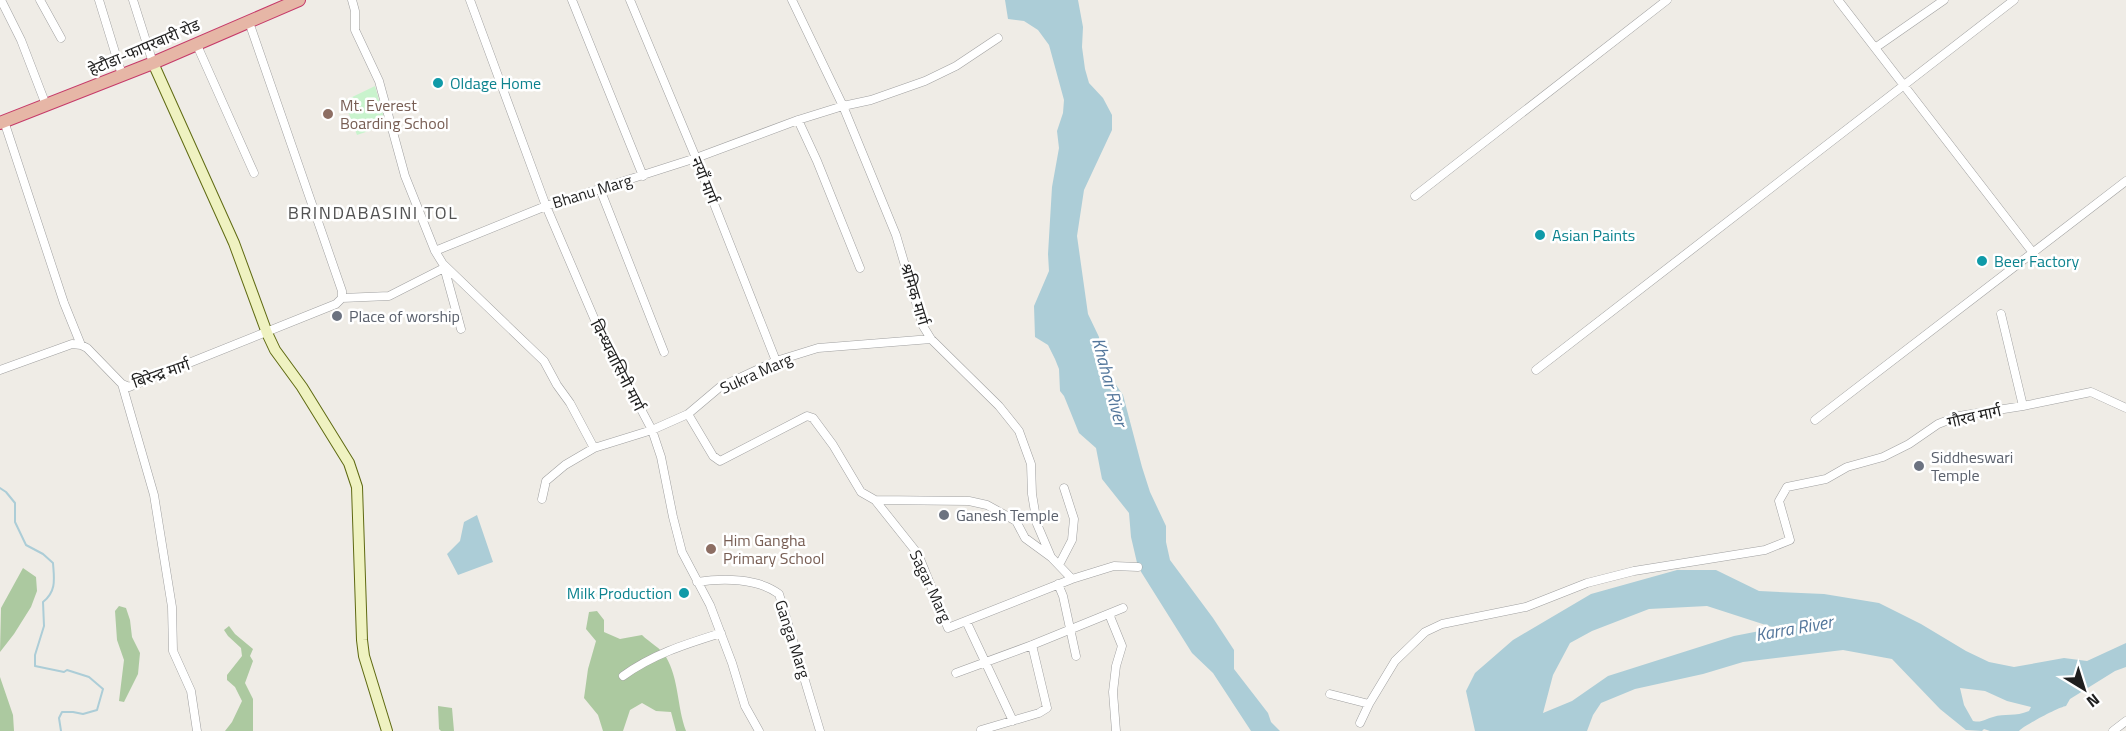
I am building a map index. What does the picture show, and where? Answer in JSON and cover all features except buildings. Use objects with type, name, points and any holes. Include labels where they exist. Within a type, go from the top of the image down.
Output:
[{"type":"highway","name":"हेटौडा-फापरबारी रोड","points":[[2,122],[153,63],[299,0]]},
{"type":"main road","points":[[153,63],[234,243],[275,350],[314,406],[354,475],[358,497],[364,656],[387,731]]},
{"type":"street","points":[[1,0],[21,40],[46,105]]},
{"type":"street","points":[[40,0],[61,38]]},
{"type":"street","points":[[99,0],[122,75]]},
{"type":"street","points":[[133,0],[153,63]]},
{"type":"street","points":[[352,0],[356,11],[355,30],[379,81],[405,176],[435,251],[444,266],[544,361],[594,448]]},
{"type":"street","name":"विन्ध्यवासिनी मार्ग","points":[[470,0],[546,206],[600,332],[652,430],[661,457],[682,552],[710,605],[745,706],[759,731]]},
{"type":"street","points":[[572,0],[643,176]]},
{"type":"street","name":"नयाँ मार्ग","points":[[630,0],[696,158],[776,361]]},
{"type":"street","name":"श्रमिक मार्ग","points":[[792,0],[843,106],[896,235],[922,326],[931,339],[999,406],[1019,431],[1032,464],[1032,494],[1037,524],[1051,556],[1072,579]]},
{"type":"street","points":[[1415,195],[1667,0]]},
{"type":"street","points":[[1838,0],[2034,254]]},
{"type":"street","points":[[1875,48],[1944,0]]},
{"type":"street","points":[[1536,370],[2014,0]]},
{"type":"street","points":[[249,22],[342,291],[342,298],[389,296],[444,266]]},
{"type":"street","name":"Bhanu Marg","points":[[435,251],[546,206],[696,158],[798,120],[871,100],[925,81],[956,66],[998,38]]},
{"type":"street","points":[[196,43],[254,173]]},
{"type":"street","points":[[798,120],[860,268]]},
{"type":"street","points":[[0,370],[72,345],[81,345],[64,303],[2,122]]},
{"type":"street","points":[[1815,420],[2126,182]]},
{"type":"street","points":[[600,189],[663,352]]},
{"type":"street","points":[[444,266],[461,329]]},
{"type":"street","name":"बिरेन्द्र मार्ग","points":[[81,345],[87,348],[122,384],[129,387],[267,333],[336,304],[342,298]]},
{"type":"street","points":[[2001,314],[2023,406]]},
{"type":"street","name":"Sukra Marg","points":[[542,499],[546,481],[565,465],[594,448],[652,430],[688,414],[720,387],[776,361],[818,348],[931,339]]},
{"type":"street","points":[[122,384],[154,495],[172,607],[173,651],[191,691],[197,731]]},
{"type":"street","name":"गौरव मार्ग","points":[[1369,704],[1395,661],[1425,632],[1442,624],[1526,607],[1587,583],[1635,571],[1765,550],[1790,540],[1779,501],[1787,487],[1826,479],[1847,467],[1883,457],[1909,444],[1938,424],[1959,416],[2091,392],[2126,408]]},
{"type":"street","points":[[688,414],[713,456],[720,461],[807,416],[813,418],[833,445],[861,492],[875,500],[969,501],[987,505],[1016,521],[1025,538],[1051,556]]},
{"type":"street","points":[[1059,565],[1072,540],[1074,519],[1064,488]]},
{"type":"street","name":"Sagar Marg","points":[[875,500],[918,554],[948,628],[1072,579],[1114,566],[1138,567]]},
{"type":"street","name":"Ganga Marg","points":[[697,582],[714,579],[758,584],[771,587],[779,594],[820,731]]},
{"type":"street","points":[[1058,584],[1063,596],[1076,656]]},
{"type":"street","points":[[956,673],[1123,608]]},
{"type":"street","points":[[1109,614],[1122,646],[1116,666],[1113,692],[1116,731]]},
{"type":"street","points":[[966,621],[1012,721]]},
{"type":"street","points":[[623,676],[642,663],[675,648],[721,633]]},
{"type":"street","points":[[981,730],[1039,713],[1047,708],[1032,645]]},
{"type":"street","points":[[1330,694],[1369,704],[1360,723]]},
{"type":"street","points":[[2113,731],[2126,720]]},
{"type":"green space","points":[[375,86],[386,125],[357,135],[344,101]]},
{"type":"green space","points":[[23,568],[36,577],[37,591],[31,607],[0,652],[1,608]]},
{"type":"green space","points":[[119,606],[126,608],[132,637],[140,653],[138,674],[124,702],[119,701],[124,660],[117,640],[115,611]]},
{"type":"green space","points":[[597,611],[604,620],[604,632],[620,639],[642,635],[664,654],[676,684],[686,731],[676,731],[671,712],[656,711],[642,703],[630,710],[623,731],[603,731],[598,715],[584,698],[588,669],[596,641],[586,629],[589,612]]},
{"type":"green space","points":[[229,626],[253,649],[250,656],[253,661],[245,683],[253,699],[253,731],[225,731],[242,701],[235,687],[227,680],[227,675],[242,656],[241,648],[224,630]]},
{"type":"green space","points":[[0,677],[13,715],[14,731],[0,731]]},
{"type":"green space","points":[[438,706],[452,708],[454,731],[439,729]]},
{"type":"water","name":"Khahar River","points":[[1005,0],[1078,0],[1083,27],[1082,47],[1089,83],[1103,98],[1112,115],[1112,130],[1084,190],[1077,236],[1088,314],[1099,337],[1100,351],[1097,363],[1100,370],[1114,382],[1123,395],[1150,492],[1166,526],[1166,542],[1170,560],[1234,650],[1234,669],[1268,713],[1271,722],[1280,731],[1251,731],[1213,673],[1192,653],[1138,567],[1131,537],[1129,513],[1102,479],[1096,448],[1079,433],[1060,391],[1059,369],[1055,359],[1048,345],[1035,337],[1034,306],[1049,271],[1052,187],[1059,148],[1057,131],[1063,113],[1064,100],[1049,45],[1038,30],[1024,21],[1008,19]]},
{"type":"water","points":[[477,515],[493,562],[458,575],[447,554],[460,541],[464,522]]},
{"type":"water","name":"Karra River","points":[[1677,570],[1716,570],[1759,591],[1824,594],[1879,603],[1989,662],[2014,667],[2064,658],[2087,661],[2126,643],[2126,667],[2115,671],[2070,699],[2066,706],[2019,731],[1966,730],[1940,709],[1892,659],[1843,650],[1743,662],[1703,674],[1635,689],[1601,703],[1587,731],[1475,731],[1466,691],[1475,673],[1513,640],[1591,594]],"holes":[[[1707,606],[1775,628],[1734,636],[1608,676],[1572,701],[1543,713],[1553,675],[1570,643],[1592,631],[1649,609]],[[1960,688],[1985,691],[2007,701],[2031,707],[2024,713],[1973,721],[1964,705]]]},
{"type":"waterway","points":[[0,488],[15,503],[15,522],[26,545],[43,554],[53,563],[54,584],[51,593],[43,602],[44,626],[35,655],[35,666],[64,672],[67,670],[89,677],[103,689],[97,710],[83,714],[62,712],[59,718],[61,731]]},
{"type":"place","name":"Oldage Home","points":[[438,83]]},
{"type":"place","name":"Mt. Everest Boarding School","points":[[328,114]]},
{"type":"place","name":"Asian Paints","points":[[1540,235]]},
{"type":"place","name":"Beer Factory","points":[[1982,261]]},
{"type":"place","name":"Place of worship","points":[[337,316]]},
{"type":"place","name":"Siddheswari Temple","points":[[1919,466]]},
{"type":"place","name":"Ganesh Temple","points":[[944,515]]},
{"type":"place","name":"Him Gangha Primary School","points":[[711,549]]},
{"type":"place","name":"Milk Production","points":[[684,593]]},
{"type":"district","name":"BRINDABASINI TOL","points":[[373,212]]}]
